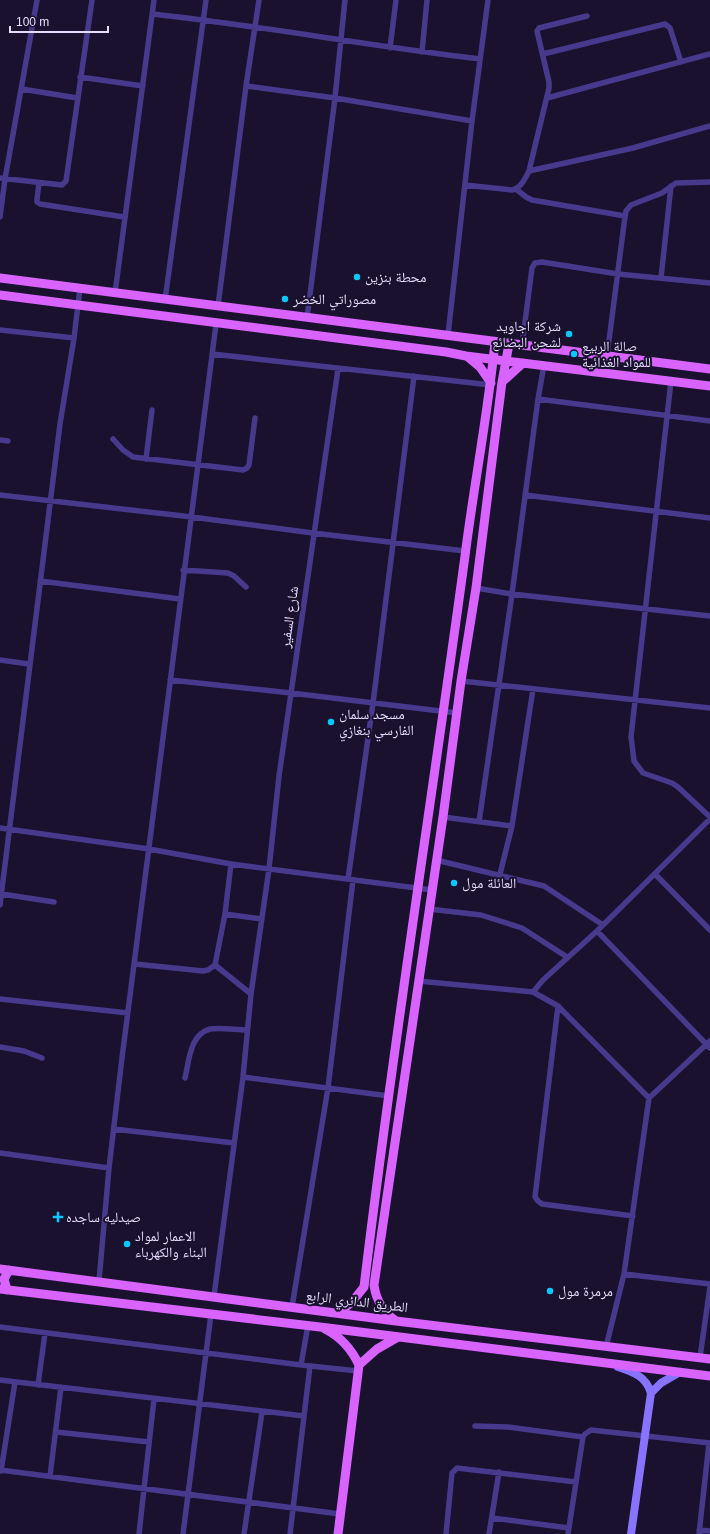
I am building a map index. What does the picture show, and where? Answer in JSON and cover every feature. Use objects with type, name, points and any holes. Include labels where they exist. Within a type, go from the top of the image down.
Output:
[{"type":"main road","points":[[0,278],[710,369]]},
{"type":"main road","points":[[0,295],[216,324],[710,386]]},
{"type":"main road","points":[[338,1313],[352,1302],[364,1287],[404,982],[465,551],[491,384],[495,342]]},
{"type":"main road","points":[[396,1321],[381,1306],[376,1296],[374,1285],[448,784],[456,713],[476,588],[502,382],[509,344]]},
{"type":"main road","points":[[466,356],[480,367],[491,384]]},
{"type":"main road","points":[[502,382],[523,363]]},
{"type":"main road","points":[[475,489],[489,491]]},
{"type":"main road","points":[[433,782],[448,784]]},
{"type":"main road","points":[[5,1270],[3,1289],[308,1325],[710,1376]]},
{"type":"main road","name":"الطريق الدائري الرابع","points":[[5,1270],[99,1281],[396,1321],[516,1334],[606,1347],[710,1359]]},
{"type":"main road","points":[[320,1327],[344,1342],[350,1349],[359,1368],[338,1534]]},
{"type":"main road","points":[[359,1368],[377,1349],[398,1337]]},
{"type":"main road","points":[[691,1374],[695,1365],[696,1357]]},
{"type":"street","points":[[0,217],[3,178],[22,89],[37,0]]},
{"type":"street","points":[[3,178],[62,185],[66,181],[92,0]]},
{"type":"street","points":[[115,293],[154,0]]},
{"type":"street","points":[[165,300],[206,0]]},
{"type":"street","points":[[218,306],[246,86],[259,0]]},
{"type":"street","points":[[307,318],[335,98],[345,0]]},
{"type":"street","points":[[390,48],[396,0]]},
{"type":"street","points":[[422,52],[427,0]]},
{"type":"street","points":[[448,335],[472,121],[488,0]]},
{"type":"street","points":[[153,14],[204,19],[390,48],[480,59]]},
{"type":"street","points":[[465,185],[512,190],[516,189],[524,181],[529,171],[547,98],[549,82],[543,54],[536,33],[537,29],[586,16]]},
{"type":"street","points":[[543,54],[665,24],[670,28],[681,62]]},
{"type":"street","points":[[547,98],[710,54]]},
{"type":"street","points":[[80,77],[143,86]]},
{"type":"street","points":[[246,86],[335,98],[472,121]]},
{"type":"street","points":[[22,89],[77,98]]},
{"type":"street","points":[[529,171],[633,148],[710,126]]},
{"type":"street","points":[[607,356],[625,216],[628,208],[632,205],[662,194],[676,182],[710,182]]},
{"type":"street","points":[[39,183],[37,199],[40,204],[124,217]]},
{"type":"street","points":[[661,278],[671,186]]},
{"type":"street","points":[[516,189],[532,200],[625,216]]},
{"type":"street","points":[[522,345],[532,268],[535,263],[542,262],[618,274],[710,283]]},
{"type":"street","points":[[0,905],[8,830],[60,424],[74,338],[80,288]]},
{"type":"street","points":[[99,1281],[109,1168],[183,570],[192,517],[216,324]]},
{"type":"street","points":[[0,330],[74,338]]},
{"type":"street","points":[[212,354],[338,369],[491,384]]},
{"type":"street","points":[[479,822],[544,365]]},
{"type":"street","name":"شارع السفير","points":[[214,1296],[243,1077],[251,994],[269,869],[279,776],[313,533],[338,369]]},
{"type":"street","points":[[292,1307],[328,1088],[350,880],[414,376]]},
{"type":"street","points":[[532,992],[567,957],[597,931],[710,818],[678,787],[672,783],[643,773],[637,767],[634,761],[631,737],[671,381]]},
{"type":"street","points":[[538,399],[710,421]]},
{"type":"street","points":[[146,459],[152,410]]},
{"type":"street","points":[[113,439],[123,450],[133,457],[243,470],[247,468],[250,460],[255,418]]},
{"type":"street","points":[[0,440],[8,441]]},
{"type":"street","points":[[0,495],[465,551]]},
{"type":"street","points":[[525,495],[710,518]]},
{"type":"street","points":[[183,570],[228,573],[234,576],[246,587]]},
{"type":"street","points":[[40,581],[180,599]]},
{"type":"street","points":[[476,588],[512,594],[645,610],[710,616]]},
{"type":"street","points":[[0,660],[29,664]]},
{"type":"street","points":[[170,680],[456,713]]},
{"type":"street","points":[[461,681],[710,708]]},
{"type":"street","points":[[500,874],[512,826],[533,688]]},
{"type":"street","points":[[443,817],[512,826]]},
{"type":"street","points":[[0,828],[149,849],[231,864],[432,890]]},
{"type":"street","points":[[436,860],[500,874],[544,886],[603,925]]},
{"type":"street","points":[[134,964],[203,971],[208,970],[214,965],[225,914],[231,864]]},
{"type":"street","points":[[655,874],[710,930]]},
{"type":"street","points":[[1,897],[54,902]]},
{"type":"street","points":[[429,909],[481,915],[522,928],[567,957]]},
{"type":"street","points":[[225,914],[262,919]]},
{"type":"street","points":[[597,931],[709,1045],[650,1098],[624,1274],[606,1347]]},
{"type":"street","points":[[214,965],[251,994]]},
{"type":"street","points":[[418,981],[532,992],[558,1006],[650,1098]]},
{"type":"street","points":[[0,999],[128,1013]]},
{"type":"street","points":[[558,1006],[535,1197],[542,1204],[633,1216]]},
{"type":"street","points":[[184,1078],[194,1042],[201,1033],[212,1029],[247,1030]]},
{"type":"street","points":[[0,1047],[24,1051],[42,1058]]},
{"type":"street","points":[[243,1077],[389,1096]]},
{"type":"street","points":[[114,1129],[234,1143]]},
{"type":"street","points":[[0,1154],[109,1168]]},
{"type":"street","points":[[624,1274],[710,1285],[696,1357]]},
{"type":"street","points":[[183,1534],[211,1314]]},
{"type":"street","points":[[301,1365],[308,1325]]},
{"type":"street","points":[[0,1327],[301,1365],[359,1368]]},
{"type":"street","points":[[38,1385],[45,1333]]},
{"type":"street","points":[[609,1363],[640,1376],[647,1383],[651,1393],[632,1534]]},
{"type":"street","points":[[290,1534],[310,1366]]},
{"type":"street","points":[[651,1393],[661,1382],[680,1372]]},
{"type":"street","points":[[0,1380],[304,1416]]},
{"type":"street","points":[[15,1382],[1,1470],[340,1514]]},
{"type":"street","points":[[50,1476],[61,1387]]},
{"type":"street","points":[[139,1534],[154,1399]]},
{"type":"street","points":[[244,1534],[262,1412]]},
{"type":"street","points":[[0,1425],[8,1426]]},
{"type":"street","points":[[475,1426],[508,1427],[583,1437]]},
{"type":"street","points":[[492,1518],[569,1531],[583,1437],[584,1434],[591,1430],[644,1437],[710,1443],[699,1532],[710,1532]]},
{"type":"street","points":[[56,1432],[149,1442]]},
{"type":"street","points":[[446,1534],[452,1473],[454,1469],[500,1472],[576,1482]]},
{"type":"street","points":[[489,1534],[500,1472]]},
{"type":"place","name":"محطة بنزين","points":[[357,277]]},
{"type":"place","name":"مصوراتي الخضر","points":[[285,299]]},
{"type":"place","name":"شركة اجاويد لشحن البضائع","points":[[569,334]]},
{"type":"place","name":"صالة الربيع للمواد الغذائية","points":[[574,354]]},
{"type":"place","name":"مسجد سلمان الفارسي بنغازي","points":[[331,722]]},
{"type":"place","name":"العائلة مول","points":[[454,883]]},
{"type":"place","name":"صيدليه ساجده","points":[[58,1217]]},
{"type":"place","name":"الاعمار لمواد البناء والكهرباء","points":[[127,1244]]},
{"type":"place","name":"مرمرة مول","points":[[550,1291]]}]
